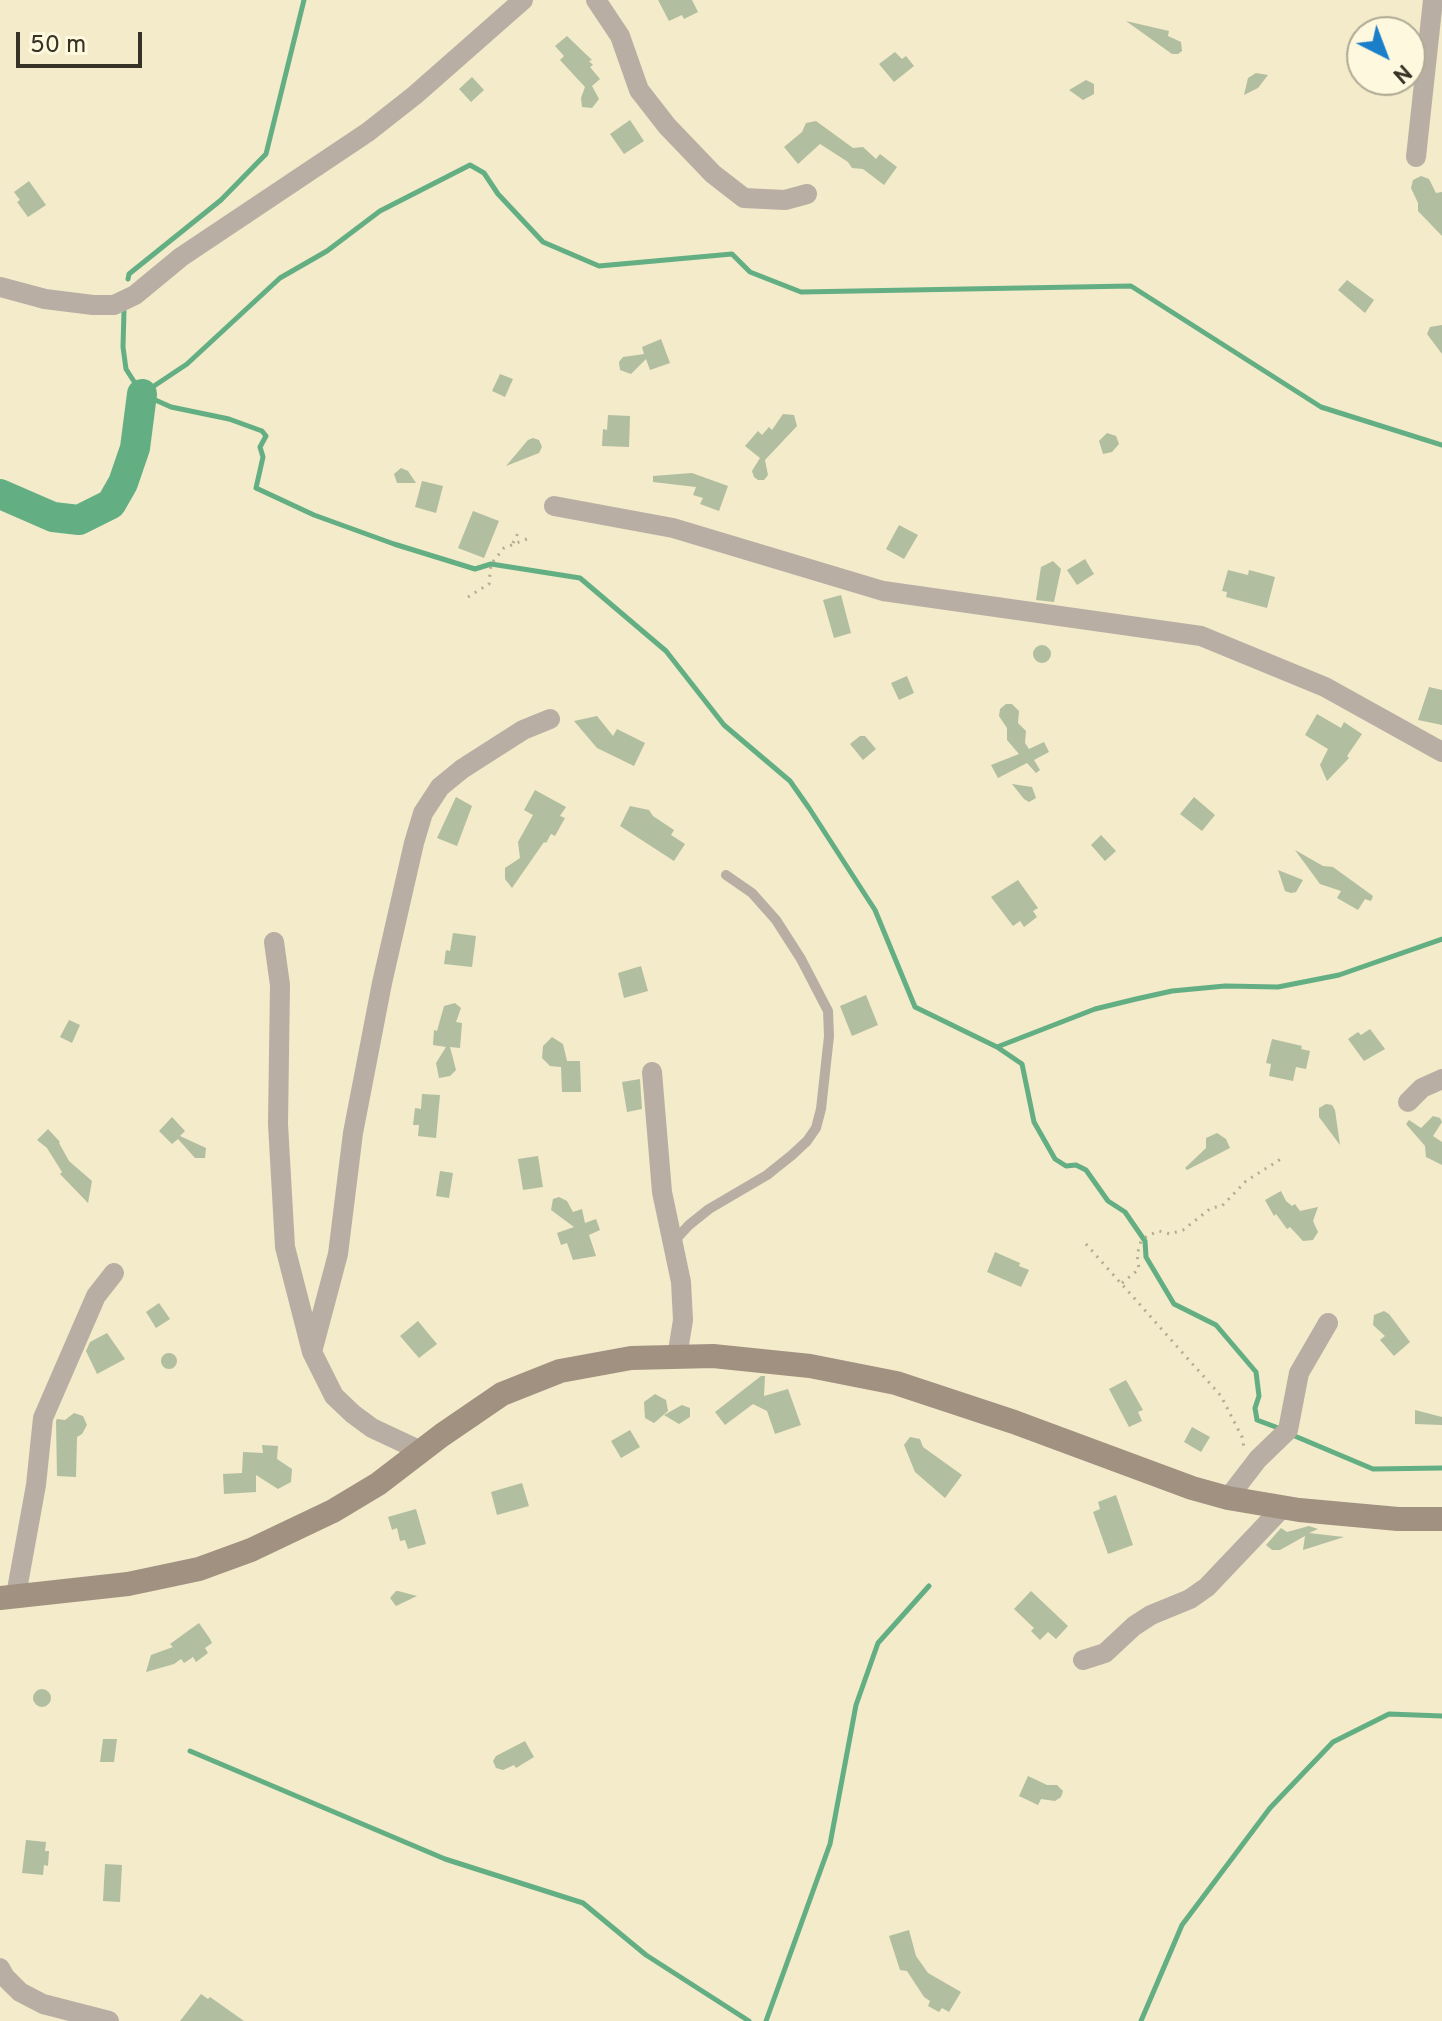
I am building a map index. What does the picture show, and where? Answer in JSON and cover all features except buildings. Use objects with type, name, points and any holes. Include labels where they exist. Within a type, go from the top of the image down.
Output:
[{"type":"street","points":[[0,287],[45,299],[93,305],[114,305],[135,295],[181,257],[368,132],[523,0]]},
{"type":"street","points":[[596,0],[620,36],[639,90],[667,126],[713,174],[744,198],[785,200],[807,194]]},
{"type":"street","points":[[1416,157],[1433,0]]},
{"type":"street","points":[[554,506],[673,528],[883,591],[1201,636],[1325,687],[1442,752]]},
{"type":"street","points":[[312,1352],[338,1254],[353,1133],[382,983],[423,813],[440,787],[462,769],[523,730],[550,719]]},
{"type":"street","points":[[274,942],[280,985],[278,1124],[285,1247],[312,1352],[334,1396],[353,1414],[372,1428],[421,1451]]},
{"type":"street","points":[[652,1072],[662,1192],[681,1282],[683,1320],[677,1357]]},
{"type":"street","points":[[1408,1102],[1422,1088],[1442,1079]]},
{"type":"street","points":[[114,1273],[96,1296],[43,1418],[36,1485],[8,1596],[128,1584],[199,1569],[251,1550],[333,1511],[378,1484],[502,1394],[560,1371],[631,1358],[713,1356],[810,1366],[896,1383],[1228,1498],[1398,1519],[1442,1519]]},
{"type":"street","points":[[1228,1498],[1288,1430],[1299,1373],[1328,1323]]},
{"type":"street","points":[[1083,1660],[1105,1653],[1151,1615],[1190,1599],[1207,1587],[1283,1507]]},
{"type":"street","points":[[0,1968],[20,1992],[43,2004],[109,2021]]},
{"type":"lane","points":[[673,1243],[709,1209],[767,1175],[807,1141],[816,1128],[821,1109],[829,1036],[828,1011],[776,920],[752,893],[726,875]]},
{"type":"path","points":[[513,543],[519,531]]},
{"type":"path","points":[[468,597],[489,584],[491,564],[504,548],[532,537]]},
{"type":"path","points":[[1122,1283],[1139,1269],[1137,1255],[1141,1241],[1147,1236],[1159,1231],[1170,1234],[1183,1230],[1211,1208],[1222,1206],[1246,1181],[1284,1157]]},
{"type":"path","points":[[1086,1244],[1221,1396],[1242,1437],[1248,1472]]},
{"type":"waterway","points":[[128,279],[129,274],[221,200],[266,154],[304,0]]},
{"type":"waterway","points":[[142,394],[187,364],[280,278],[327,251],[380,211],[470,165],[484,173],[498,194],[543,242],[599,266],[732,254],[750,272],[801,292],[1131,286],[1321,407],[1442,445]]},
{"type":"waterway","points":[[124,311],[126,369],[142,394],[171,407],[229,419],[262,431],[266,436],[260,447],[263,457],[256,488],[314,515],[475,569],[491,564],[580,578],[666,651],[724,725],[790,781],[809,808],[875,910],[915,1007],[997,1047],[1022,1064],[1034,1122],[1055,1159],[1066,1166],[1076,1165],[1086,1170],[1108,1201],[1125,1212],[1145,1241],[1146,1257],[1174,1304],[1216,1325],[1256,1372],[1259,1396],[1255,1408],[1257,1420],[1281,1429]]},
{"type":"waterway","points":[[0,494],[53,517],[79,520],[111,504],[123,483],[135,448],[142,394]]},
{"type":"waterway","points":[[997,1047],[1095,1009],[1136,999],[1172,991],[1225,986],[1278,987],[1339,975],[1442,939]]},
{"type":"waterway","points":[[1290,1434],[1373,1469],[1442,1468]]},
{"type":"waterway","points":[[766,2021],[830,1844],[856,1705],[878,1643],[929,1586]]},
{"type":"waterway","points":[[1141,2021],[1182,1925],[1270,1808],[1333,1742],[1389,1714],[1442,1716]]},
{"type":"waterway","points":[[190,1751],[445,1859],[583,1903],[646,1955],[749,2021]]}]
